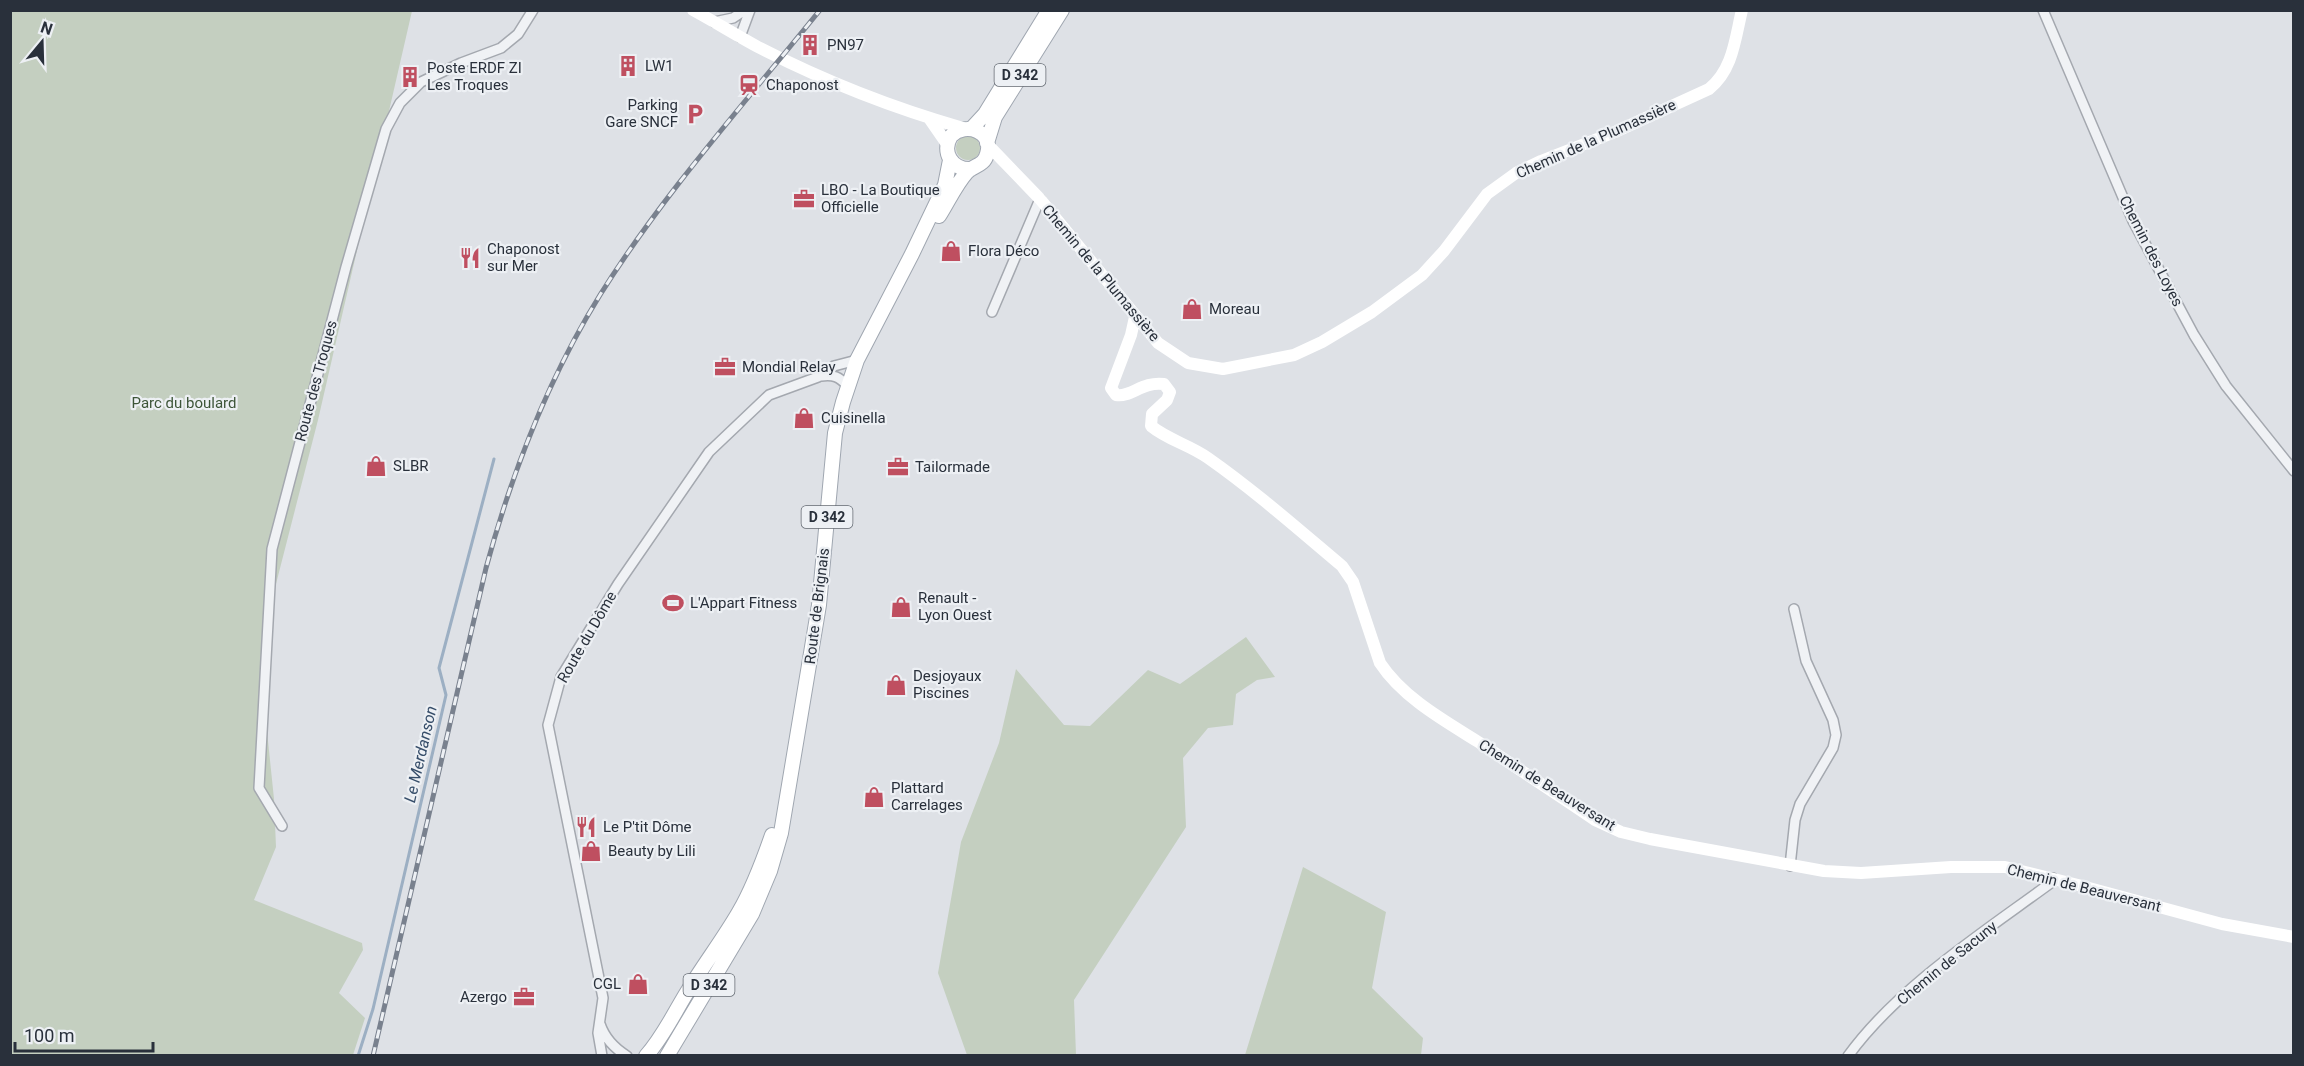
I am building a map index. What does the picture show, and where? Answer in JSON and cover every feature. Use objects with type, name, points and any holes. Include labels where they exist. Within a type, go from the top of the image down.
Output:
[{"type":"main road","name":"D 342","points":[[967,128],[985,114],[1049,10]]},
{"type":"main road","name":"D 342","points":[[988,144],[995,117],[1062,10]]},
{"type":"main road","points":[[967,128],[981,133],[988,144],[987,156],[975,167],[959,168],[950,160],[947,144],[951,136],[967,128]]},
{"type":"main road","name":"Route de Brignais","points":[[667,1056],[752,914],[770,871],[781,833],[819,605],[836,433],[857,360],[945,185],[950,160]]},
{"type":"main road","name":"Route de Brignais","points":[[912,254],[975,167]]},
{"type":"main road","name":"Route de Brignais","points":[[646,1056],[654,1047],[690,986],[741,909],[760,868],[787,793]]},
{"type":"street","name":"Route des Troques","points":[[282,826],[259,788],[272,549],[346,267],[386,129],[400,104],[421,82],[461,63],[501,48],[518,34],[533,10]]},
{"type":"street","points":[[682,10],[713,31],[764,59],[823,77]]},
{"type":"street","points":[[693,10],[741,37],[823,77],[929,118],[967,128]]},
{"type":"street","points":[[714,22],[733,18],[745,10]]},
{"type":"street","points":[[741,37],[750,10]]},
{"type":"street","name":"Chemin de la Plumassière","points":[[988,144],[1040,199],[1158,343],[1188,363],[1223,369],[1294,354],[1322,342],[1372,312],[1422,275],[1444,251],[1487,194],[1516,173],[1615,132],[1709,89],[1716,84],[1730,62],[1742,10]]},
{"type":"street","name":"Chemin des Loyes","points":[[2043,10],[2133,221],[2194,336],[2226,386],[2294,471]]},
{"type":"street","points":[[929,118],[947,144]]},
{"type":"street","points":[[975,167],[994,165],[1011,168]]},
{"type":"street","points":[[992,312],[1040,199]]},
{"type":"street","name":"Chemin de Beauversant","points":[[1135,317],[1131,335],[1111,388],[1116,395],[1122,396],[1152,382],[1164,384],[1170,392],[1167,400],[1152,414],[1151,426],[1159,433],[1194,448],[1245,484],[1342,566],[1353,582],[1380,663],[1398,685],[1444,720],[1595,820],[1621,832],[1650,839],[1824,872],[1861,873],[1985,866],[2024,871],[2222,924],[2294,937]]},
{"type":"street","name":"Route du Dôme","points":[[602,1056],[598,1033],[603,998],[548,725],[561,677],[618,584],[709,452],[769,395],[819,376],[834,366],[857,360]]},
{"type":"street","points":[[819,376],[832,374],[848,386]]},
{"type":"street","points":[[1790,866],[1795,820],[1800,804],[1833,748],[1836,735],[1833,720],[1806,661],[1794,609]]},
{"type":"street","name":"Chemin de Sacuny","points":[[1848,1056],[1858,1041],[1899,999],[2052,882],[2053,878]]},
{"type":"street","points":[[600,1023],[608,1040],[617,1050],[627,1056]]},
{"type":"green space","name":"Parc du boulard","points":[[10,11],[412,11],[318,420],[267,619],[261,673],[274,799],[276,847],[254,900],[362,943],[363,950],[339,993],[365,1018],[353,1055],[11,1055]]},
{"type":"green space","points":[[968,136],[976,140],[980,148],[976,156],[968,160],[960,156],[956,148],[960,140]]},
{"type":"green space","points":[[1246,637],[1275,677],[1257,680],[1236,694],[1233,725],[1208,728],[1183,758],[1186,827],[1074,1000],[1076,1055],[967,1055],[938,973],[961,842],[999,743],[1016,669],[1064,725],[1090,726],[1148,670],[1180,684]]},
{"type":"green space","points":[[1303,867],[1386,912],[1372,988],[1423,1038],[1421,1055],[1245,1055]]},
{"type":"waterway","name":"Le Merdanson","points":[[358,1056],[373,1009],[446,695],[439,668],[494,459]]},
{"type":"railway","points":[[373,1056],[486,568],[507,497],[533,427],[581,327],[624,258],[678,185],[820,10]]},
{"type":"place","name":"PN97","points":[[810,45]]},
{"type":"place","name":"LW1","points":[[628,66]]},
{"type":"place","name":"Poste ERDF ZI Les Troques","points":[[410,77]]},
{"type":"place","name":"Chaponost","points":[[749,85]]},
{"type":"place","name":"Parking Gare SNCF","points":[[695,114]]},
{"type":"place","name":"LBO - La Boutique Officielle","points":[[804,199]]},
{"type":"place","name":"Flora Déco","points":[[951,251]]},
{"type":"place","name":"Chaponost sur Mer","points":[[470,258]]},
{"type":"place","name":"Moreau","points":[[1192,309]]},
{"type":"place","name":"Mondial Relay","points":[[725,367]]},
{"type":"place","name":"Cuisinella","points":[[804,418]]},
{"type":"place","name":"SLBR","points":[[376,466]]},
{"type":"place","name":"Tailormade","points":[[898,467]]},
{"type":"place","name":"L'Appart Fitness","points":[[673,603]]},
{"type":"place","name":"Renault - Lyon Ouest","points":[[901,607]]},
{"type":"place","name":"Desjoyaux Piscines","points":[[896,685]]},
{"type":"place","name":"Plattard Carrelages","points":[[874,797]]},
{"type":"place","name":"Le P'tit Dôme","points":[[586,827]]},
{"type":"place","name":"Beauty by Lili","points":[[591,851]]},
{"type":"place","name":"CGL","points":[[638,984]]},
{"type":"place","name":"Azergo","points":[[524,997]]}]
